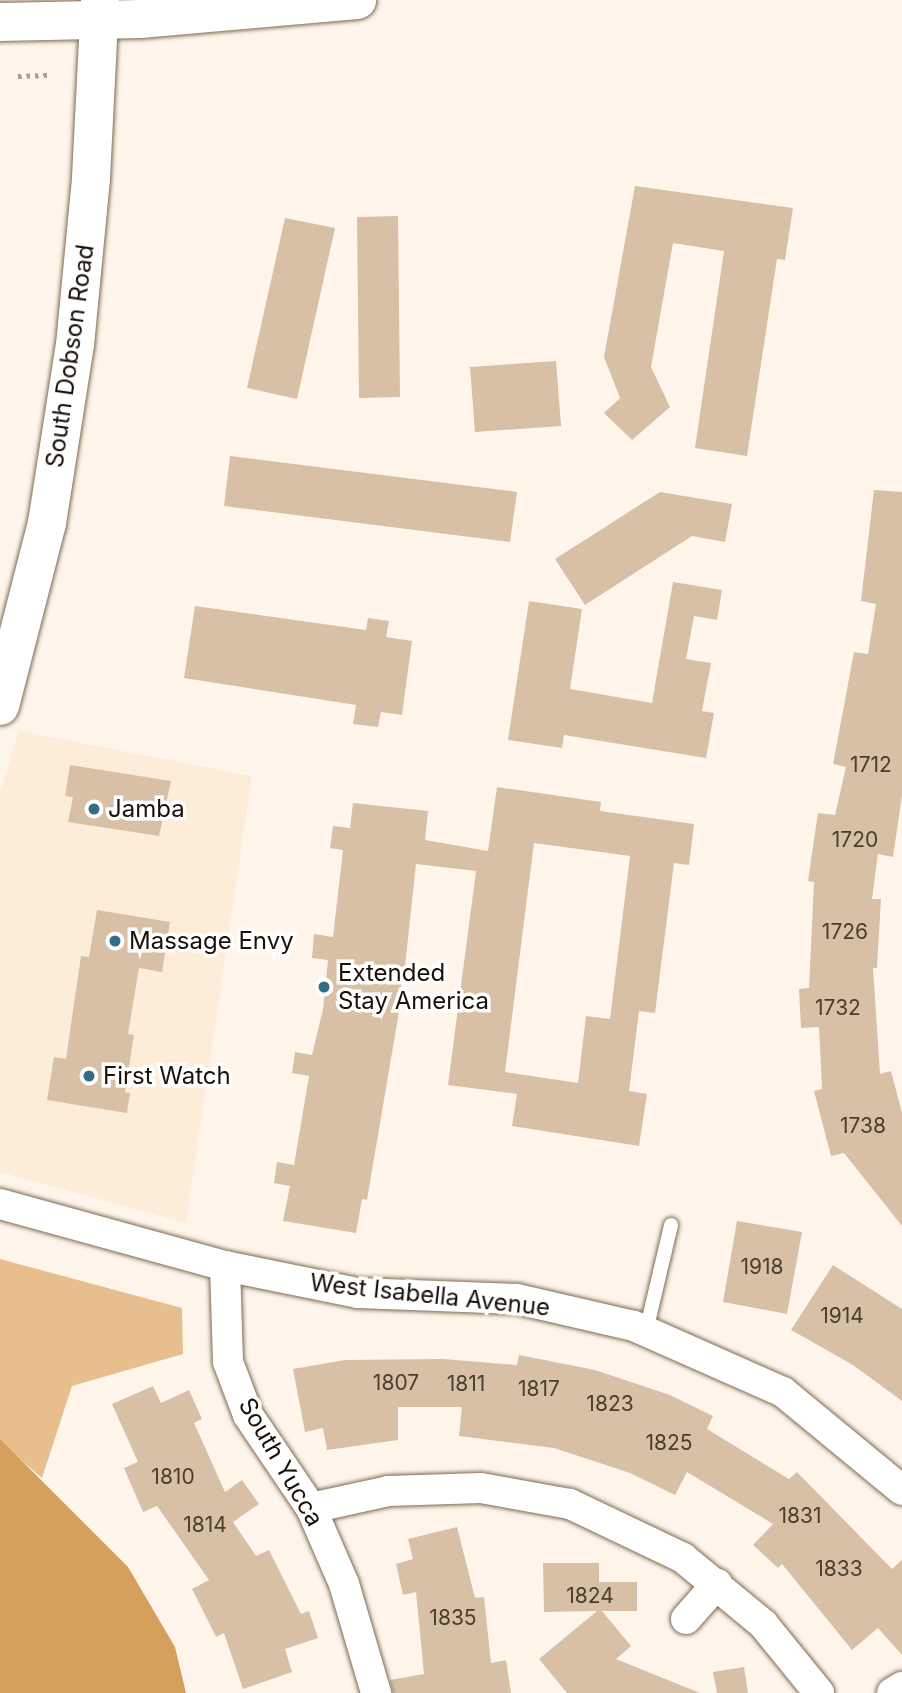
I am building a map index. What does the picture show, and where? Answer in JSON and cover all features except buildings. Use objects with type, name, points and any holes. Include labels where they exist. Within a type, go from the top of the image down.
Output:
[{"type":"main road","points":[[0,22],[100,10],[358,0]]},
{"type":"main road","name":"South Dobson Road","points":[[0,706],[47,523],[75,345],[91,178],[100,10]]},
{"type":"street","name":"West Isabella Avenue","points":[[0,1204],[225,1266],[358,1293],[517,1300],[646,1331],[783,1392],[902,1490]]},
{"type":"street","name":"South Yucca","points":[[225,1266],[228,1362],[248,1415],[311,1508],[344,1584],[376,1693]]},
{"type":"street","points":[[311,1508],[388,1491],[481,1488],[558,1502],[684,1558],[763,1625],[819,1693]]},
{"type":"street","points":[[686,1619],[717,1584]]},
{"type":"street","points":[[892,1693],[902,1687]]},
{"type":"lane","points":[[646,1331],[671,1225]]},
{"type":"path","points":[[18,76],[47,75]]},
{"type":"shaded area","points":[[19,731],[252,776],[186,1223],[0,1172],[0,793]]},
{"type":"shaded area","points":[[0,1259],[182,1308],[183,1354],[72,1386],[42,1478],[0,1442]]},
{"type":"shaded area","points":[[0,1439],[128,1567],[175,1647],[186,1693],[0,1693]]},
{"type":"place","name":"Jamba","points":[[94,809]]},
{"type":"place","name":"Massage Envy","points":[[115,941]]},
{"type":"place","name":"Extended Stay America","points":[[324,987]]},
{"type":"place","name":"First Watch","points":[[89,1076]]}]
